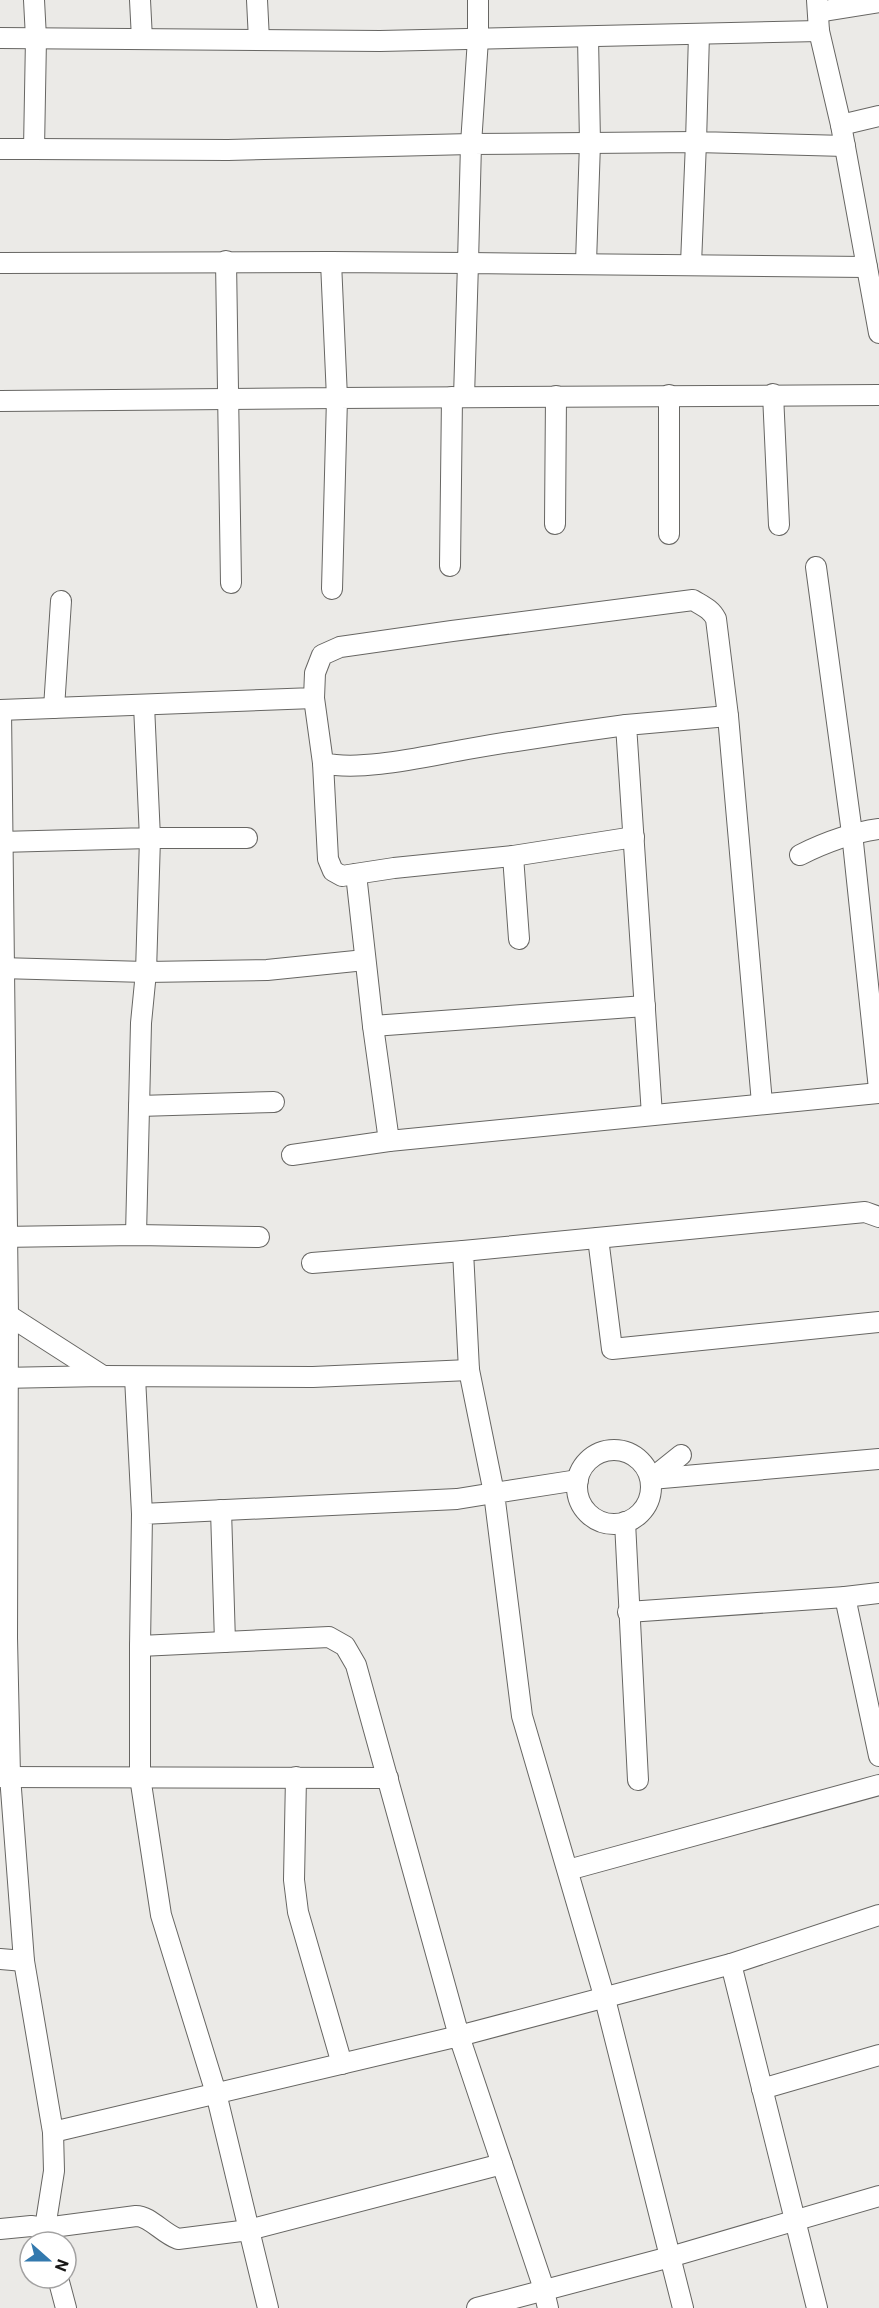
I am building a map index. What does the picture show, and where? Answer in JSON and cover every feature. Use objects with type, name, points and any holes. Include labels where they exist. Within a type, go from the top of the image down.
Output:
[{"type":"street","points":[[34,0],[36,38],[34,149]]},
{"type":"street","points":[[140,0],[142,39]]},
{"type":"street","points":[[257,0],[259,40]]},
{"type":"street","points":[[450,566],[458,397],[468,263],[478,0]]},
{"type":"street","points":[[0,38],[478,39],[699,34],[879,2]]},
{"type":"street","points":[[818,14],[870,256],[879,333]]},
{"type":"street","points":[[691,264],[699,34]]},
{"type":"street","points":[[586,263],[590,143],[588,37]]},
{"type":"street","points":[[841,125],[879,116]]},
{"type":"street","points":[[0,149],[228,150],[471,144],[696,142],[845,146]]},
{"type":"street","points":[[0,263],[226,261],[691,264],[870,256]]},
{"type":"street","points":[[226,261],[231,583]]},
{"type":"street","points":[[331,262],[337,398],[332,589]]},
{"type":"street","points":[[772,394],[779,525]]},
{"type":"street","points":[[0,401],[879,394]]},
{"type":"street","points":[[669,395],[669,534]]},
{"type":"street","points":[[555,524],[556,396]]},
{"type":"street","points":[[292,1155],[389,1141],[879,1091],[852,833],[816,567]]},
{"type":"street","points":[[634,837],[513,856],[342,876],[333,871],[328,858],[322,763],[314,698],[315,673],[322,656],[340,647],[693,600],[712,612],[716,619],[728,716],[762,1103]]},
{"type":"street","points":[[54,708],[61,601]]},
{"type":"street","points":[[48,2230],[54,2171],[53,2132],[24,1961],[5,1777],[4,1378],[8,1315],[3,1238],[1,710],[314,698]]},
{"type":"street","points":[[136,1235],[141,1023],[146,972],[150,838],[144,705]]},
{"type":"street","points":[[322,763],[336,766],[395,761],[626,725],[728,716]]},
{"type":"street","points":[[626,725],[652,1115]]},
{"type":"street","points":[[800,855],[830,840],[852,833],[879,829]]},
{"type":"street","points":[[2,842],[247,838]]},
{"type":"street","points":[[513,856],[519,939]]},
{"type":"street","points":[[356,874],[389,1141]]},
{"type":"street","points":[[2,968],[146,972],[267,970],[365,960]]},
{"type":"street","points":[[373,1026],[645,1006]]},
{"type":"street","points":[[139,1106],[274,1102]]},
{"type":"street","points":[[312,1263],[463,1251],[865,1212],[879,1217]]},
{"type":"street","points":[[3,1238],[136,1235],[259,1237]]},
{"type":"street","points":[[598,1238],[612,1349],[879,1322]]},
{"type":"street","points":[[463,1251],[469,1370],[494,1493],[522,1716],[605,1999],[683,2308]]},
{"type":"street","points":[[8,1315],[103,1376]]},
{"type":"street","points":[[4,1378],[312,1377],[469,1370]]},
{"type":"street","points":[[135,1377],[142,1514],[140,1777],[161,1915],[216,2093],[268,2308]]},
{"type":"street","points":[[612,1449],[632,1454],[641,1460],[651,1479],[649,1501],[643,1510],[625,1522],[614,1524],[603,1522],[586,1510],[580,1501],[578,1480],[586,1462],[602,1452],[612,1449]]},
{"type":"street","points":[[651,1479],[681,1455]]},
{"type":"street","points":[[651,1479],[879,1460]]},
{"type":"street","points":[[142,1514],[457,1499],[578,1480]]},
{"type":"street","points":[[221,1510],[225,1642]]},
{"type":"street","points":[[625,1522],[638,1780]]},
{"type":"street","points":[[628,1612],[879,1593]]},
{"type":"street","points":[[845,1597],[879,1756]]},
{"type":"street","points":[[140,1646],[329,1637],[345,1646],[356,1665],[459,2036],[546,2300]]},
{"type":"street","points":[[5,1777],[388,1778]]},
{"type":"street","points":[[296,1777],[294,1880],[298,1912],[342,2064]]},
{"type":"street","points":[[568,1870],[879,1785]]},
{"type":"street","points":[[53,2132],[605,1999],[730,1964],[879,1915]]},
{"type":"street","points":[[0,1959],[24,1961]]},
{"type":"street","points":[[730,1964],[817,2308]]},
{"type":"street","points":[[762,2089],[879,2055]]},
{"type":"street","points":[[73,2230],[144,2216],[168,2235],[177,2239],[249,2230],[502,2164]]},
{"type":"street","points":[[477,2308],[546,2300],[670,2257],[879,2196]]},
{"type":"street","points":[[0,2229],[32,2226],[39,2230]]},
{"type":"street","points":[[61,2290],[66,2308]]}]
